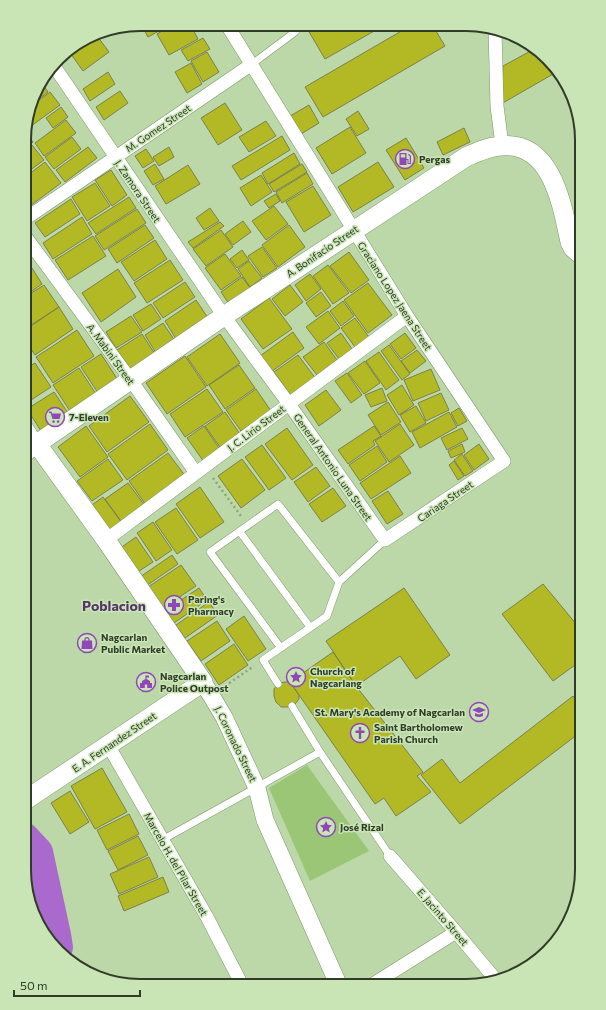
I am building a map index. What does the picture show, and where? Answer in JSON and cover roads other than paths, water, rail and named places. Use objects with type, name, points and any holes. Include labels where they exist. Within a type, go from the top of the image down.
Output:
[{"type":"main road","name":"A. Bonifacio Street","points":[[31,448],[130,379],[353,230],[466,157],[481,150],[502,145],[518,147],[540,159],[549,173],[557,191],[570,242],[575,250]]},
{"type":"main road","name":"J. Coronado Street","points":[[31,448],[106,540],[207,689]]},
{"type":"main road","name":"E. A. Fernandez Street","points":[[31,796],[108,745],[207,689]]},
{"type":"street","name":"Graciano Lopez Jaena Street","points":[[232,31],[406,316],[504,461]]},
{"type":"street","points":[[495,35],[497,106],[502,145]]},
{"type":"street","name":"M. Gomez Street","points":[[31,215],[252,64]]},
{"type":"street","name":"J. Zamora Street","points":[[57,70],[224,316]]},
{"type":"street","name":"A. Mabini Street","points":[[31,244],[130,379],[200,470]]},
{"type":"street","name":"General Antonio Luna Street","points":[[224,316],[289,404],[385,540]]},
{"type":"street","name":"J. C. Lirio Street","points":[[106,540],[406,316]]},
{"type":"street","name":"Cariaga Street","points":[[385,540],[504,461]]},
{"type":"street","name":"J. Coronado Street","points":[[207,689],[224,718],[257,788],[265,820],[336,979]]},
{"type":"street","name":"Marcelo H. del Pilar Street","points":[[108,745],[207,917],[239,979]]},
{"type":"street","name":"E. Jacinto Street","points":[[390,856],[492,976]]},
{"type":"street","points":[[381,979],[456,932]]},
{"type":"lane","points":[[252,64],[296,31]]},
{"type":"lane","points":[[281,648],[210,552],[278,504],[339,582]]},
{"type":"lane","points":[[240,532],[310,627]]},
{"type":"lane","points":[[278,684],[263,660],[328,616],[339,582],[385,540]]},
{"type":"lane","points":[[292,706],[320,752],[390,856]]},
{"type":"lane","points":[[162,840],[320,752]]},
{"type":"waterway","points":[[31,844],[38,852],[57,940]]},
{"type":"place","name":"Pergas","points":[[405,159]]},
{"type":"place","name":"7-Eleven","points":[[55,417]]},
{"type":"place","name":"Paring's Pharmacy","points":[[174,605]]},
{"type":"place","name":"Nagcarlan Public Market","points":[[87,643]]},
{"type":"place","name":"Church of Nagcarlang","points":[[296,677]]},
{"type":"place","name":"Nagcarlan Police Outpost","points":[[146,682]]},
{"type":"place","name":"St. Mary's Academy of Nagcarlan","points":[[479,712]]},
{"type":"place","name":"Saint Bartholomew Parish Church","points":[[360,733]]},
{"type":"place","name":"José Rizal","points":[[326,827]]},
{"type":"district","name":"Poblacion","points":[[114,605]]}]
